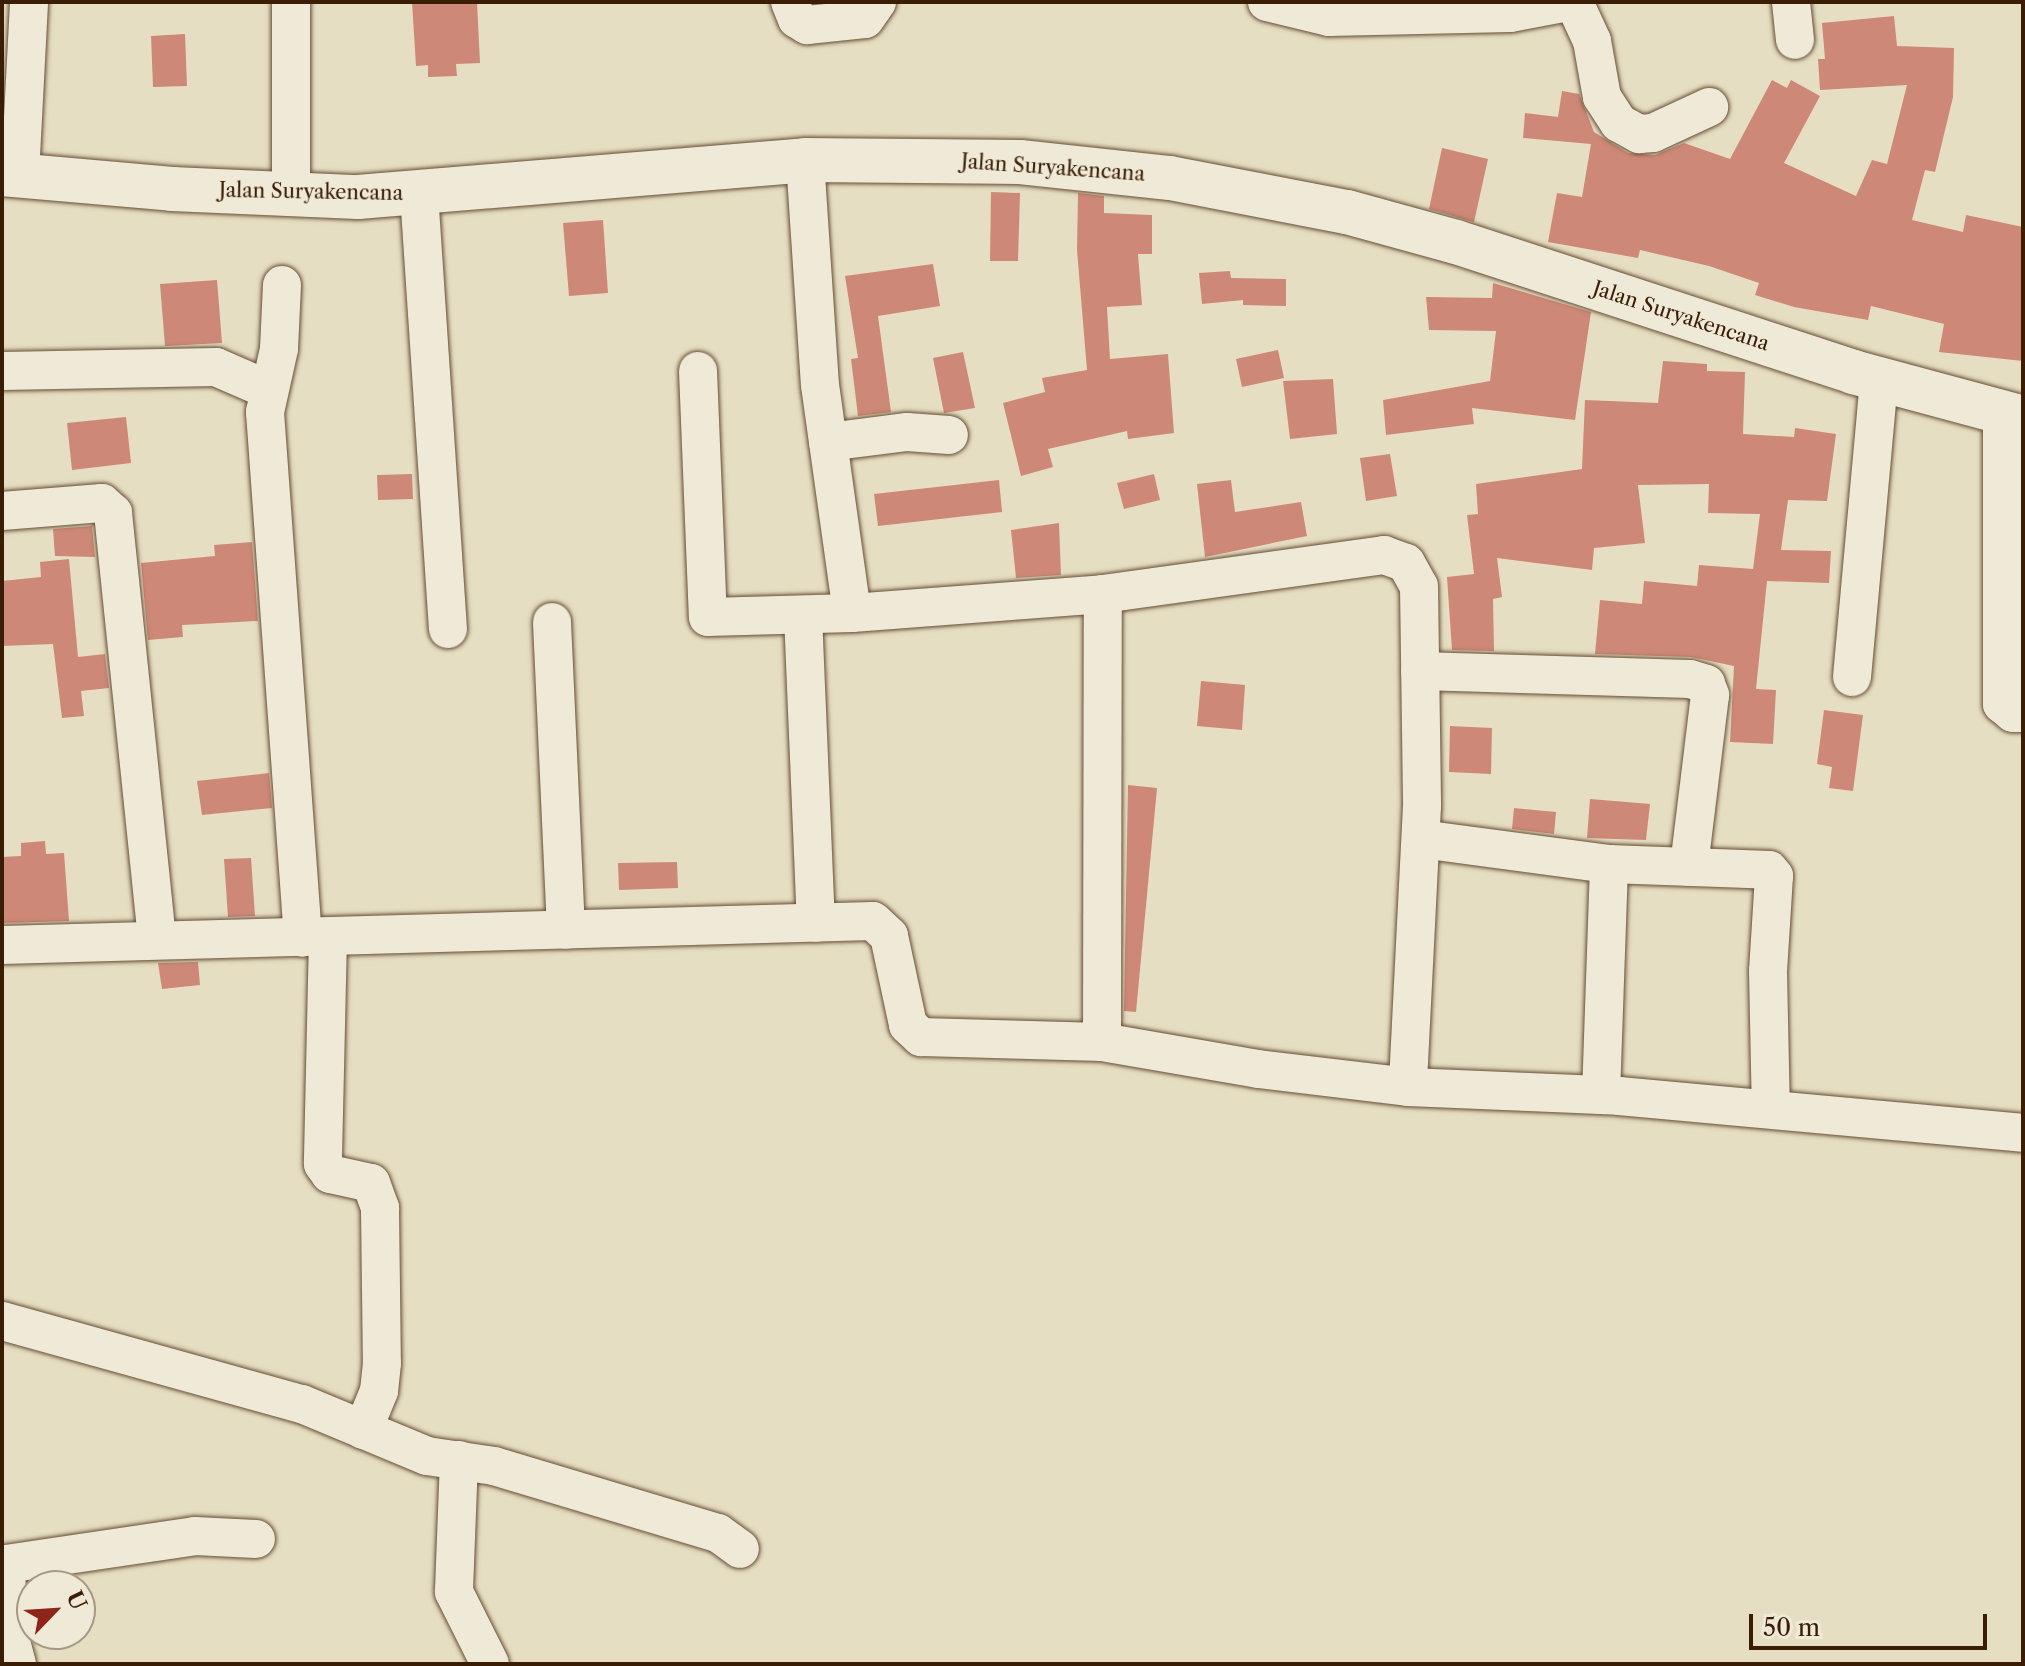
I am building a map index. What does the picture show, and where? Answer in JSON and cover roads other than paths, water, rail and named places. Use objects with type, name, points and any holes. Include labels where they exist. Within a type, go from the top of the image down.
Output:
[{"type":"street","points":[[11,174],[29,2]]},
{"type":"street","points":[[291,2],[291,194]]},
{"type":"street","points":[[790,2],[797,19],[807,25],[865,19],[877,2]]},
{"type":"street","points":[[1267,2],[1329,17],[1510,13],[1571,2],[1592,41],[1602,97],[1619,123],[1639,134],[1653,133],[1709,107]]},
{"type":"street","points":[[1791,2],[1795,40]]},
{"type":"street","points":[[805,160],[828,442],[852,613]]},
{"type":"street","name":"Jalan Suryakencana","points":[[11,174],[291,194],[419,193],[805,160],[1020,162],[1170,178],[1347,212],[1456,242],[1879,380],[2013,417]]},
{"type":"street","points":[[419,193],[448,629]]},
{"type":"street","points":[[282,285],[279,349],[265,412],[316,938],[323,1164],[330,1174],[371,1183],[380,1208],[382,1363],[379,1391],[363,1430]]},
{"type":"street","points":[[2,371],[216,367],[269,390]]},
{"type":"street","points":[[698,371],[708,617],[852,613],[1103,594],[1397,557],[1419,586],[1421,839],[1408,1087]]},
{"type":"street","points":[[1852,677],[1879,380]]},
{"type":"street","points":[[2013,417],[2002,704],[2013,713],[2023,713]]},
{"type":"street","points":[[828,442],[907,432],[949,435]]},
{"type":"street","points":[[2,511],[102,503],[113,513],[157,940]]},
{"type":"street","points":[[1102,1042],[1103,594]]},
{"type":"street","points":[[803,615],[816,923]]},
{"type":"street","points":[[552,622],[566,930]]},
{"type":"street","points":[[1420,671],[1690,679],[1706,684],[1710,695],[1689,867]]},
{"type":"street","points":[[1421,839],[1609,864],[1757,867],[1774,876],[1768,971],[1771,1109]]},
{"type":"street","points":[[1601,1095],[1609,864]]},
{"type":"street","points":[[2,945],[873,921],[885,929],[908,1025],[921,1037],[1102,1042],[1258,1069],[1408,1087],[1601,1095],[2023,1133]]},
{"type":"street","points":[[2,1321],[288,1400],[427,1456],[459,1460],[718,1533],[740,1549]]},
{"type":"street","points":[[459,1460],[454,1592],[490,1664]]},
{"type":"street","points":[[17,1664],[8,1631],[6,1564],[195,1536],[256,1539]]}]
